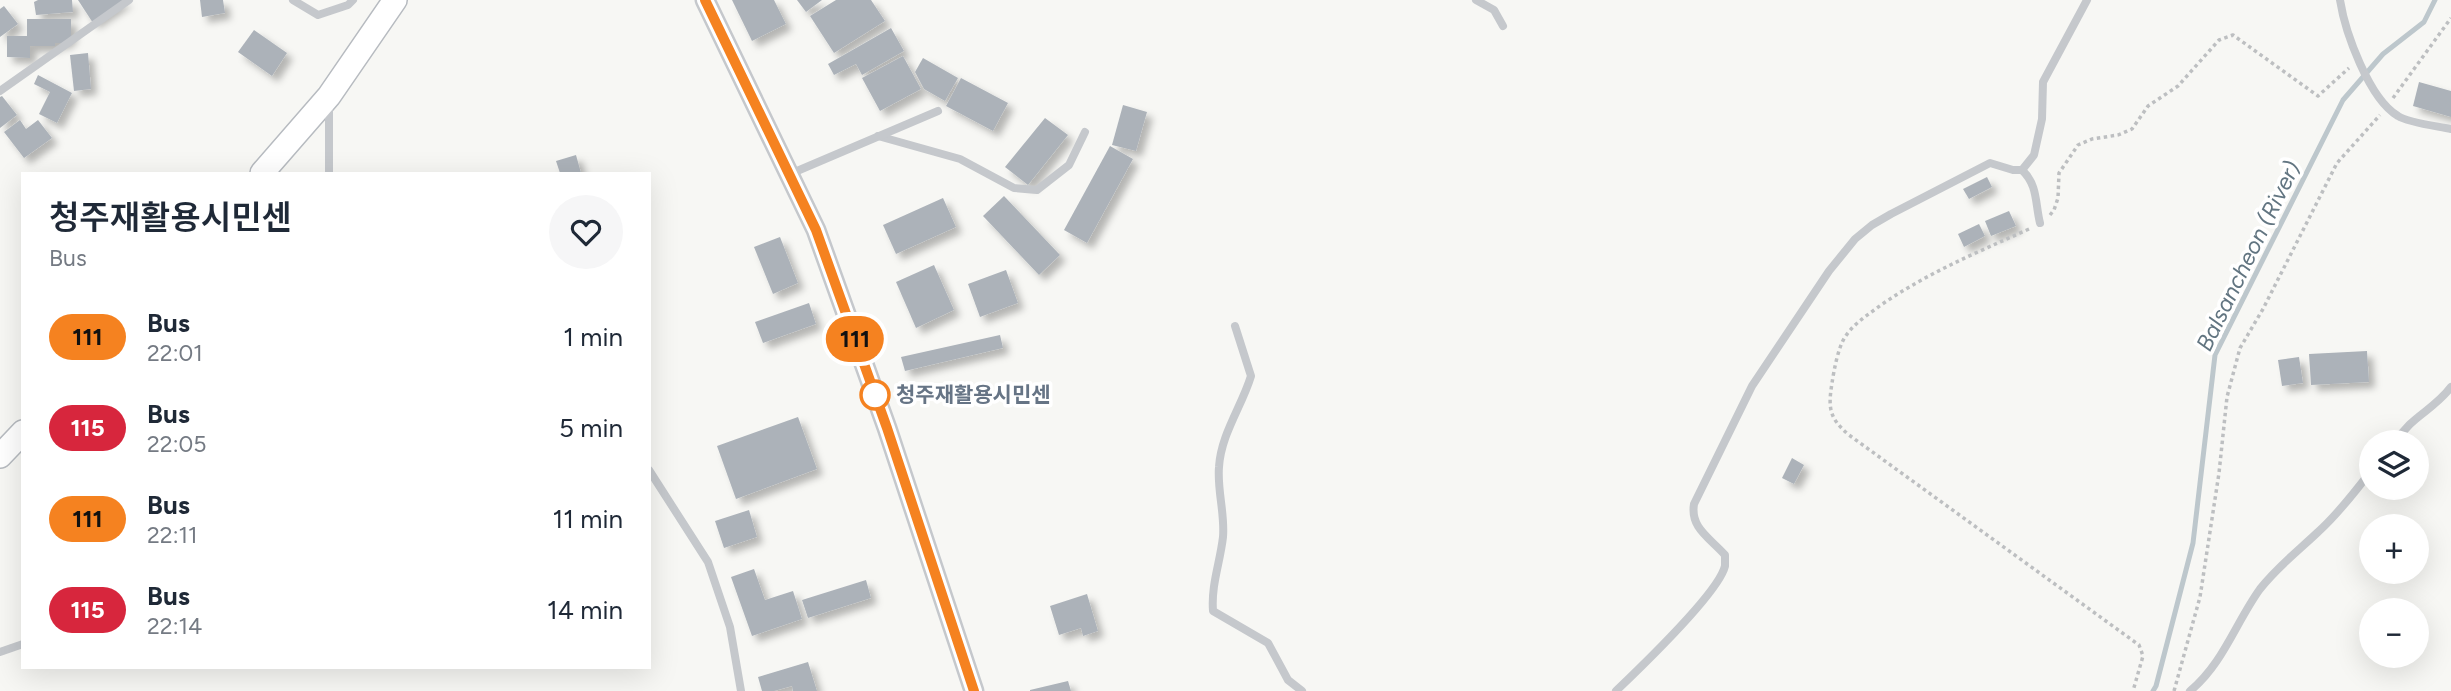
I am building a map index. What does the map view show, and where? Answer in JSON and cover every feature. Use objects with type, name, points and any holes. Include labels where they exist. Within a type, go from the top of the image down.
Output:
[{"type":"main road","points":[[263,172],[329,96],[395,0]]},
{"type":"main road","points":[[0,456],[21,434]]},
{"type":"street","points":[[705,0],[816,230],[883,416],[974,691]]},
{"type":"lane","points":[[0,91],[129,0]]},
{"type":"lane","points":[[293,0],[318,15],[348,5],[353,0]]},
{"type":"lane","points":[[1476,0],[1494,10],[1503,26]]},
{"type":"lane","points":[[2022,170],[2034,155],[2042,119],[2042,82],[2087,0]]},
{"type":"lane","points":[[2340,0],[2353,48],[2385,105],[2399,118],[2451,129]]},
{"type":"lane","points":[[329,96],[329,172]]},
{"type":"lane","points":[[789,174],[939,111]]},
{"type":"lane","points":[[878,136],[960,159],[1014,188],[1037,190],[1069,164],[1086,132]]},
{"type":"lane","points":[[1616,691],[1693,611],[1721,575],[1725,555],[1697,527],[1692,513],[1693,503],[1752,386],[1829,271],[1855,239],[1872,225],[1990,163],[2022,170],[2031,178],[2040,223]]},
{"type":"lane","points":[[1235,326],[1251,376],[1226,438],[1219,466],[1224,526],[1220,560],[1211,591],[1213,611],[1268,643],[1288,680],[1301,691]]},
{"type":"lane","points":[[2402,430],[2442,398],[2451,387]]},
{"type":"lane","points":[[651,473],[708,562],[730,627],[741,691]]},
{"type":"lane","points":[[2190,691],[2217,662],[2262,587],[2285,561],[2320,531],[2359,486]]},
{"type":"lane","points":[[0,652],[21,645]]},
{"type":"path","points":[[2174,691],[2200,597],[2219,472],[2227,397],[2240,348],[2263,309],[2337,163],[2451,18]]},
{"type":"path","points":[[2133,691],[2143,656],[2139,645],[1837,425],[1831,414],[1830,399],[1832,379],[1843,339],[1856,323],[1932,272],[2040,223],[2054,210],[2058,198],[2059,173],[2078,145],[2132,129],[2148,106],[2178,86],[2219,40],[2233,35],[2318,96],[2358,59]]},
{"type":"building","points":[[72,0],[73,12],[36,15],[34,2]]},
{"type":"building","points":[[78,0],[127,0],[93,23]]},
{"type":"building","points":[[200,0],[223,0],[225,13],[202,17]]},
{"type":"building","points":[[732,0],[774,0],[786,24],[752,41]]},
{"type":"building","points":[[797,0],[822,0],[806,12]]},
{"type":"building","points":[[836,0],[871,0],[885,21],[834,53],[810,16]]},
{"type":"building","points":[[4,6],[18,24],[0,37],[0,9]]},
{"type":"building","points":[[27,19],[71,19],[71,37],[64,43],[55,43],[55,46],[30,46],[30,58],[7,57],[7,36],[27,36]]},
{"type":"building","points":[[891,28],[904,51],[862,75],[856,64],[834,75],[828,64]]},
{"type":"building","points":[[254,30],[287,53],[272,76],[238,52]]},
{"type":"building","points":[[88,53],[91,89],[74,91],[70,55]]},
{"type":"building","points":[[903,56],[921,89],[880,111],[862,78]]},
{"type":"building","points":[[923,58],[958,78],[945,101],[924,89],[915,72]]},
{"type":"building","points":[[38,75],[72,93],[57,123],[39,114],[50,92],[34,84]]},
{"type":"building","points":[[961,78],[1008,103],[993,131],[946,106]]},
{"type":"building","points":[[2419,82],[2451,91],[2451,117],[2413,106]]},
{"type":"building","points":[[2,96],[17,115],[0,128],[0,97]]},
{"type":"building","points":[[1123,105],[1147,112],[1136,151],[1112,145]]},
{"type":"building","points":[[1045,118],[1068,135],[1028,185],[1005,167]]},
{"type":"building","points":[[20,120],[26,129],[38,120],[52,138],[24,158],[4,132]]},
{"type":"building","points":[[1110,146],[1133,159],[1087,243],[1064,230]]},
{"type":"building","points":[[576,155],[581,172],[560,172],[556,161]]},
{"type":"building","points":[[1987,177],[1992,187],[1969,199],[1963,189]]},
{"type":"building","points":[[1004,196],[1060,255],[1039,275],[983,216]]},
{"type":"building","points":[[943,198],[956,227],[896,254],[883,225]]},
{"type":"building","points":[[2009,211],[2016,226],[1991,236],[1985,221]]},
{"type":"building","points":[[1979,224],[1985,236],[1964,247],[1958,234]]},
{"type":"building","points":[[780,237],[798,283],[773,294],[754,247]]},
{"type":"building","points":[[934,265],[954,310],[916,328],[896,282]]},
{"type":"building","points":[[1006,270],[1018,303],[980,317],[968,284]]},
{"type":"building","points":[[809,303],[816,324],[763,343],[755,322]]},
{"type":"building","points":[[1000,335],[1003,348],[905,371],[901,357]]},
{"type":"building","points":[[2367,351],[2369,382],[2311,385],[2309,354]]},
{"type":"building","points":[[2299,357],[2303,383],[2282,386],[2278,360]]},
{"type":"building","points":[[798,417],[817,469],[736,499],[717,446]]},
{"type":"building","points":[[1792,458],[1804,465],[1794,484],[1782,478]]},
{"type":"building","points":[[749,510],[757,537],[724,548],[715,521]]},
{"type":"building","points":[[754,569],[765,600],[793,591],[802,619],[752,636],[731,577]]},
{"type":"building","points":[[866,580],[871,598],[808,618],[802,600]]},
{"type":"building","points":[[1087,594],[1098,631],[1083,636],[1081,628],[1059,635],[1050,606]]},
{"type":"building","points":[[808,662],[817,691],[793,691],[792,686],[762,691],[758,677]]},
{"type":"building","points":[[1068,681],[1071,691],[1030,691],[1030,690]]},
{"type":"waterway","name":"Balsancheon (River)","points":[[2153,691],[2193,543],[2215,355],[2343,100],[2383,54],[2424,22],[2435,0]]},
{"type":"bus line","name":"111","points":[[705,0],[816,230],[887,428],[974,691]]},
{"type":"place","name":"청주재활용시민센","points":[[875,395]]}]
